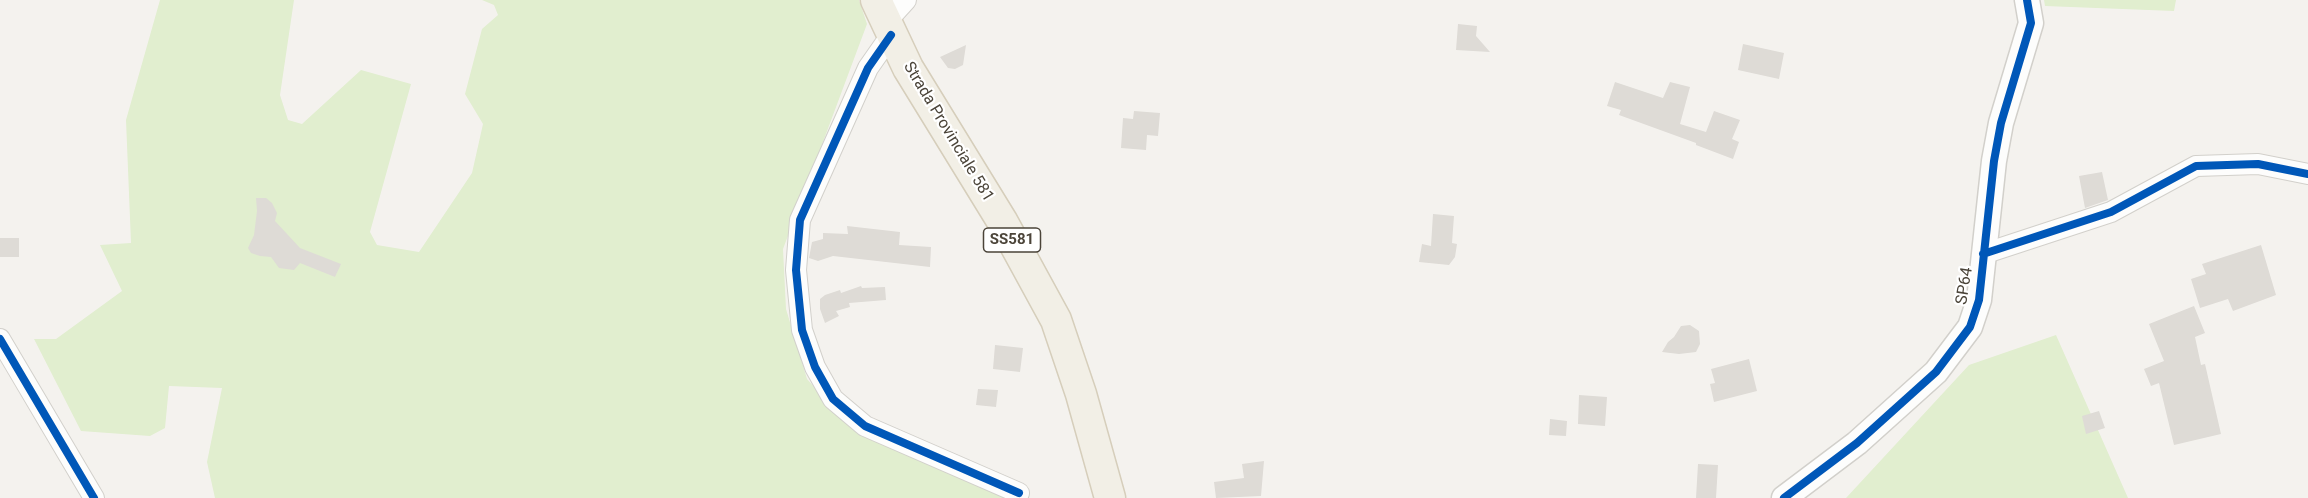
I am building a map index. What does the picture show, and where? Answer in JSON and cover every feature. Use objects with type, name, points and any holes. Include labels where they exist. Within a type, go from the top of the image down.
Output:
[{"type":"main road","name":"Strada Provinciale 581","points":[[884,19],[908,68],[1002,221],[1056,320],[1081,394],[1110,498]]},
{"type":"street","points":[[906,0],[884,19],[868,68],[800,220],[796,270],[802,330],[814,367],[833,399],[865,426],[1019,493]]},
{"type":"street","name":"SP64","points":[[1784,498],[1857,443],[1936,372],[1971,327],[1979,300],[2001,123],[2031,23],[2027,0]]},
{"type":"street","points":[[1983,254],[2111,212],[2196,166],[2258,164],[2308,174]]},
{"type":"street","points":[[0,339],[94,498]]},
{"type":"green space","points":[[160,0],[294,0],[280,95],[288,120],[302,124],[361,70],[411,84],[370,232],[377,245],[419,252],[472,173],[483,124],[465,94],[482,29],[498,15],[494,5],[482,0],[859,0],[867,24],[783,249],[786,309],[807,379],[853,430],[1007,498],[215,498],[207,462],[222,388],[169,386],[165,428],[150,436],[81,431],[34,339],[56,339],[122,291],[100,245],[131,243],[126,120]]},
{"type":"green space","points":[[2044,0],[2176,0],[2174,11],[2045,6]]},
{"type":"green space","points":[[2056,335],[2128,498],[1846,498],[1969,365]]},
{"type":"building","points":[[1458,24],[1477,26],[1476,36],[1490,52],[1456,50]]},
{"type":"building","points":[[1743,44],[1784,53],[1779,79],[1738,70]]},
{"type":"building","points":[[966,45],[963,65],[955,69],[948,68],[940,57]]},
{"type":"building","points":[[1615,82],[1663,98],[1670,82],[1690,87],[1680,124],[1706,132],[1714,111],[1740,120],[1732,139],[1739,142],[1733,159],[1619,115],[1621,110],[1607,106]]},
{"type":"building","points":[[1134,111],[1160,113],[1158,136],[1147,135],[1146,150],[1121,148],[1123,118],[1133,119]]},
{"type":"building","points":[[2102,172],[2108,200],[2085,208],[2079,176]]},
{"type":"building","points":[[256,198],[266,198],[272,203],[277,213],[275,221],[300,248],[341,264],[335,277],[300,263],[294,270],[279,268],[271,257],[251,253],[248,248],[254,235]]},
{"type":"building","points":[[1433,214],[1454,216],[1452,243],[1457,244],[1455,257],[1449,265],[1419,262],[1422,244],[1431,246]]},
{"type":"building","points":[[847,226],[900,232],[899,245],[931,247],[930,267],[833,256],[818,261],[809,258],[812,242],[823,239],[823,233],[848,234]]},
{"type":"building","points":[[0,238],[19,238],[19,257],[0,257]]},
{"type":"building","points":[[2261,245],[2276,295],[2233,311],[2228,299],[2200,308],[2191,279],[2206,274],[2202,264]]},
{"type":"building","points":[[861,286],[862,288],[885,287],[886,300],[849,303],[850,307],[836,311],[839,316],[825,323],[820,309],[820,299],[840,290],[841,293]]},
{"type":"building","points":[[2194,306],[2205,333],[2195,337],[2201,365],[2205,364],[2221,434],[2174,445],[2159,383],[2151,386],[2144,369],[2164,361],[2149,324]]},
{"type":"building","points":[[1690,325],[1699,331],[1700,344],[1696,352],[1679,354],[1662,352],[1681,326]]},
{"type":"building","points":[[995,345],[1023,348],[1020,372],[993,369]]},
{"type":"building","points":[[1749,359],[1757,391],[1714,402],[1710,384],[1715,383],[1711,369]]},
{"type":"building","points":[[978,389],[998,390],[996,407],[976,405]]},
{"type":"building","points":[[1579,395],[1607,397],[1605,426],[1578,424]]},
{"type":"building","points":[[2099,411],[2105,428],[2086,434],[2082,416]]},
{"type":"building","points":[[1550,419],[1567,421],[1566,436],[1549,435]]},
{"type":"building","points":[[1264,461],[1261,496],[1216,498],[1214,482],[1244,478],[1242,464]]},
{"type":"building","points":[[1698,464],[1718,465],[1716,498],[1696,498]]},
{"type":"cycle path","points":[[1784,498],[1857,443],[1936,372],[1970,327],[1979,300],[1994,161],[2001,123],[2031,23],[2027,0]]},
{"type":"cycle path","points":[[891,35],[868,68],[800,220],[796,270],[802,330],[815,367],[833,399],[865,426],[1019,493]]},
{"type":"cycle path","points":[[1983,254],[2111,212],[2196,166],[2258,164],[2308,174]]},
{"type":"cycle path","points":[[0,339],[94,498]]}]
